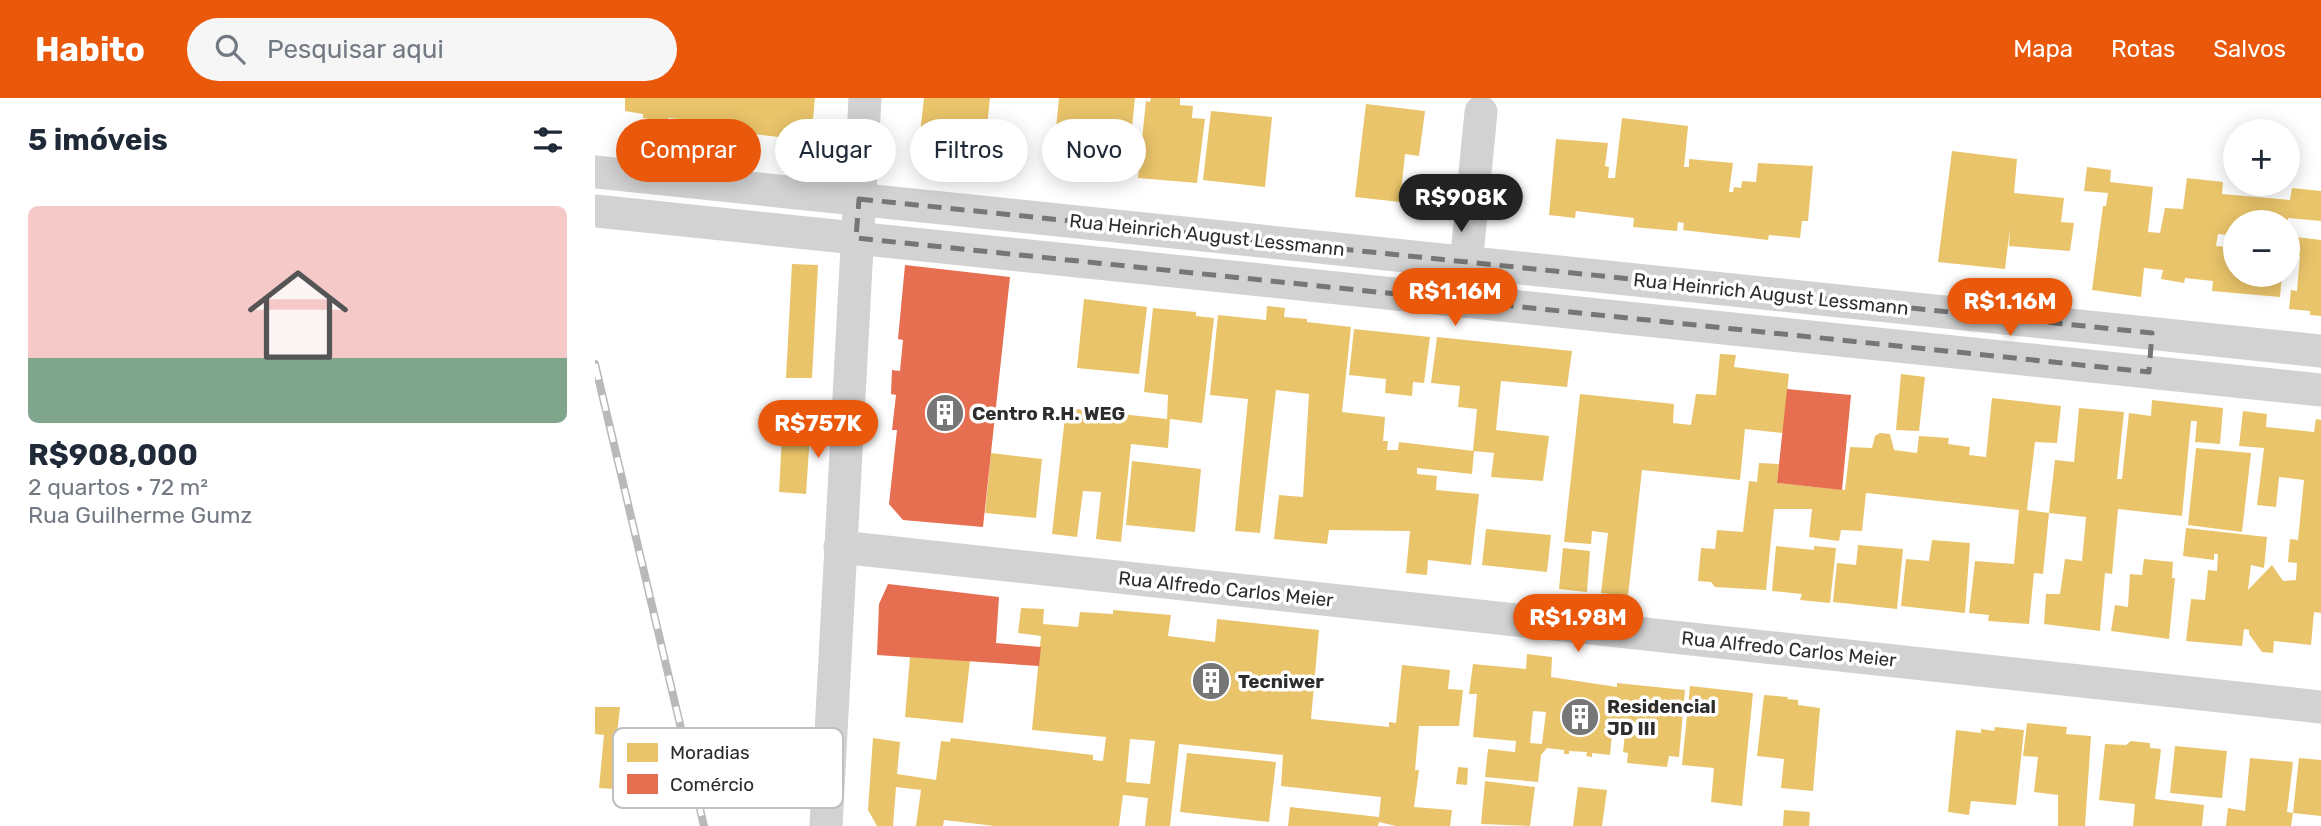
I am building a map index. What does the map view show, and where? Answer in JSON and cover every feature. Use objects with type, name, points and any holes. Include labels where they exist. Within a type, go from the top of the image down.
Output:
[{"type":"street","points":[[831,728],[865,98]]},
{"type":"street","points":[[1462,301],[1481,112]]},
{"type":"street","name":"Rua Heinrich August Lessmann","points":[[595,172],[2321,351]]},
{"type":"street","name":"Rua Heinrich August Lessmann","points":[[595,211],[2321,390]]},
{"type":"street","points":[[1981,355],[1985,316]]},
{"type":"street","points":[[2148,372],[2152,333]]},
{"type":"street","name":"Rua Alfredo Carlos Meier","points":[[840,547],[2321,707]]},
{"type":"street","points":[[826,826],[827,808]]},
{"type":"highlighted area","points":[[859,199],[2152,333],[2149,372],[856,238]]},
{"type":"building: Moradias","points":[[625,98],[815,98],[813,119],[775,119],[775,137],[761,135],[761,119],[649,119],[643,118],[643,114],[625,111]]},
{"type":"building: Moradias","points":[[924,98],[990,98],[988,119],[922,119]]},
{"type":"building: Moradias","points":[[1059,98],[1135,98],[1133,119],[1057,119]]},
{"type":"building: Moradias","points":[[1151,98],[1180,98],[1180,105],[1193,106],[1192,118],[1205,119],[1197,183],[1146,179],[1144,119],[1146,101],[1150,102]]},
{"type":"building: Moradias","points":[[1366,104],[1425,111],[1419,156],[1405,154],[1400,202],[1355,197]]},
{"type":"building: Moradias","points":[[1211,111],[1272,117],[1265,187],[1203,180]]},
{"type":"building: Moradias","points":[[1622,118],[1688,126],[1684,167],[1689,167],[1689,159],[1733,163],[1729,192],[1733,192],[1734,187],[1741,188],[1742,181],[1756,182],[1758,163],[1813,166],[1808,221],[1802,221],[1800,238],[1769,235],[1768,240],[1683,230],[1684,223],[1678,222],[1677,231],[1633,227],[1634,218],[1576,211],[1575,218],[1549,215],[1556,139],[1608,143],[1605,166],[1609,167],[1608,178],[1615,178]]},
{"type":"building: Moradias","points":[[1952,151],[2017,159],[2014,193],[2064,198],[2061,222],[2074,223],[2070,251],[2009,246],[2010,228],[2005,269],[1938,262]]},
{"type":"building: Moradias","points":[[2087,167],[2111,170],[2110,182],[2153,187],[2148,232],[2160,233],[2165,208],[2183,209],[2187,178],[2223,182],[2223,196],[2290,200],[2291,196],[2300,196],[2300,189],[2321,191],[2321,221],[2300,219],[2300,210],[2223,210],[2223,234],[2218,234],[2216,246],[2223,247],[2223,287],[2281,287],[2280,297],[2212,291],[2213,281],[2185,278],[2184,283],[2161,279],[2163,270],[2144,268],[2141,297],[2092,290],[2103,206],[2106,206],[2108,193],[2084,191]]},
{"type":"building: Moradias","points":[[2300,237],[2321,240],[2321,316],[2310,315],[2310,311],[2289,309],[2291,290],[2297,291],[2297,287],[2300,287]]},
{"type":"building: Moradias","points":[[792,264],[818,265],[812,378],[786,378]]},
{"type":"building: Moradias","points":[[1084,299],[1147,307],[1139,374],[1077,368]]},
{"type":"building: Moradias","points":[[1267,306],[1285,308],[1284,317],[1351,327],[1342,412],[1385,417],[1383,441],[1388,441],[1387,450],[1398,450],[1399,442],[1474,451],[1472,474],[1417,468],[1417,474],[1437,476],[1436,490],[1479,494],[1471,565],[1428,560],[1427,575],[1406,573],[1410,531],[1329,530],[1327,544],[1274,539],[1279,495],[1303,497],[1309,394],[1276,390],[1260,533],[1235,531],[1248,399],[1210,395],[1218,315],[1266,320]]},
{"type":"building: Moradias","points":[[1153,308],[1196,312],[1196,316],[1214,318],[1202,423],[1170,419],[1168,448],[1131,444],[1121,542],[1096,539],[1101,492],[1083,491],[1077,537],[1052,534],[1066,408],[1167,419],[1168,395],[1144,392]]},
{"type":"building: Moradias","points":[[1354,329],[1430,337],[1424,383],[1413,382],[1412,396],[1385,393],[1386,379],[1349,375]]},
{"type":"building: Moradias","points":[[1437,337],[1572,351],[1567,387],[1501,381],[1496,430],[1549,436],[1543,481],[1491,477],[1494,453],[1473,451],[1477,409],[1458,407],[1460,386],[1431,383]]},
{"type":"building: Moradias","points":[[1720,354],[1736,355],[1734,367],[1789,374],[1783,433],[1745,429],[1740,480],[1642,470],[1628,596],[1601,593],[1608,533],[1592,531],[1591,544],[1564,542],[1580,394],[1674,404],[1673,423],[1691,425],[1696,394],[1716,395]]},
{"type":"building: Moradias","points":[[1901,374],[1925,377],[1919,431],[1896,430]]},
{"type":"building: Moradias","points":[[1992,398],[2061,406],[2057,443],[2035,442],[2027,510],[2049,513],[2043,574],[2034,573],[2029,624],[1988,621],[1989,615],[1969,613],[1975,561],[2014,564],[2019,510],[1866,493],[1862,531],[1841,530],[1839,541],[1809,537],[1812,509],[1774,509],[1766,590],[1715,587],[1711,582],[1698,581],[1701,548],[1715,549],[1717,530],[1743,532],[1749,481],[1757,482],[1759,463],[1779,464],[1777,483],[1845,490],[1850,447],[1872,448],[1875,436],[1880,433],[1890,434],[1894,450],[1917,453],[1919,436],[1949,438],[1948,444],[1970,447],[1969,455],[1986,457]]},
{"type":"building: Moradias","points":[[2152,400],[2223,408],[2220,444],[2195,442],[2197,421],[2191,421],[2182,516],[2118,509],[2112,574],[2105,573],[2100,631],[2044,624],[2046,594],[2060,594],[2065,559],[2082,561],[2086,517],[2049,513],[2055,460],[2074,462],[2079,408],[2124,412],[2117,479],[2122,479],[2129,413],[2151,416]]},
{"type":"building: Moradias","points":[[2243,411],[2267,414],[2266,427],[2314,432],[2316,419],[2321,420],[2321,613],[2314,612],[2311,645],[2274,641],[2273,653],[2262,652],[2249,630],[2244,629],[2242,646],[2186,641],[2191,599],[2205,600],[2208,570],[2217,571],[2218,554],[2214,554],[2214,560],[2183,556],[2186,528],[2267,537],[2264,568],[2251,565],[2248,590],[2272,565],[2283,581],[2296,580],[2297,563],[2288,562],[2290,539],[2298,540],[2304,480],[2279,477],[2276,507],[2257,505],[2264,448],[2239,446]]},
{"type":"building: Moradias","points":[[783,415],[811,417],[806,494],[779,492]]},
{"type":"building: Moradias","points":[[2196,448],[2251,453],[2242,532],[2188,525]]},
{"type":"building: Moradias","points":[[991,453],[1042,459],[1036,518],[985,513]]},
{"type":"building: Moradias","points":[[1132,461],[1201,469],[1195,532],[1126,525]]},
{"type":"building: Moradias","points":[[1486,529],[1551,535],[1547,572],[1482,565]]},
{"type":"building: Moradias","points":[[1932,540],[1970,543],[1965,613],[1901,606],[1906,559],[1929,561]]},
{"type":"building: Moradias","points":[[1858,545],[1903,549],[1897,609],[1833,602],[1837,563],[1856,565]]},
{"type":"building: Moradias","points":[[1776,546],[1814,550],[1814,546],[1836,548],[1830,603],[1800,600],[1802,594],[1772,591]]},
{"type":"building: Moradias","points":[[1563,548],[1590,551],[1587,592],[1559,589]]},
{"type":"building: Moradias","points":[[2144,559],[2173,562],[2172,578],[2175,578],[2169,639],[2111,631],[2115,605],[2128,607],[2130,574],[2142,575]]},
{"type":"building: Moradias","points":[[1021,608],[1044,609],[1043,624],[1078,627],[1080,612],[1113,614],[1113,610],[1171,615],[1168,636],[1215,642],[1217,619],[1319,630],[1311,719],[1389,727],[1389,722],[1396,723],[1402,665],[1450,670],[1448,689],[1463,690],[1459,726],[1419,726],[1415,770],[1419,770],[1414,807],[1452,810],[1450,826],[1396,826],[1379,822],[1378,826],[1288,826],[1290,807],[1379,817],[1381,797],[1281,786],[1283,755],[1179,744],[1170,826],[1145,826],[1148,798],[1123,795],[1119,826],[995,826],[944,820],[943,826],[916,826],[921,790],[896,787],[893,826],[877,826],[868,810],[873,738],[900,742],[897,774],[936,780],[941,741],[950,742],[951,738],[1093,755],[1093,760],[1103,761],[1106,737],[1032,730],[1041,636],[1018,633]],"holes":[[[1130,739],[1155,741],[1150,784],[1126,782]]]},
{"type":"building: Moradias","points":[[1527,654],[1552,657],[1551,677],[1617,687],[1617,683],[1685,690],[1679,757],[1669,756],[1667,767],[1627,763],[1628,753],[1623,752],[1626,724],[1613,722],[1610,755],[1592,753],[1592,757],[1586,756],[1587,752],[1569,751],[1569,754],[1564,754],[1564,750],[1547,748],[1541,755],[1538,782],[1485,777],[1488,749],[1515,752],[1516,741],[1473,737],[1477,694],[1469,694],[1473,664],[1526,669]],"holes":[[[1533,711],[1546,712],[1542,744],[1530,743]]]},
{"type":"building: Moradias","points":[[910,657],[970,660],[963,723],[905,717]]},
{"type":"building: Moradias","points":[[1690,686],[1753,693],[1742,806],[1711,802],[1714,768],[1682,765]]},
{"type":"building: Moradias","points":[[1764,695],[1788,697],[1787,699],[1798,700],[1798,705],[1820,708],[1813,791],[1781,788],[1784,759],[1757,756]]},
{"type":"building: Moradias","points":[[595,707],[620,707],[618,728],[613,728],[613,789],[599,788],[604,735],[595,734]]},
{"type":"building: Moradias","points":[[2027,723],[2067,727],[2066,734],[2091,736],[2085,826],[2058,826],[2058,795],[2034,792],[2038,757],[2023,756]]},
{"type":"building: Moradias","points":[[1995,727],[2024,730],[2016,805],[1971,801],[1969,815],[1948,812],[1956,730],[1981,733],[1981,729],[1994,731]]},
{"type":"building: Moradias","points":[[2131,741],[2150,743],[2150,748],[2161,749],[2155,799],[2204,805],[2202,826],[2133,826],[2135,804],[2099,800],[2105,744],[2126,745]]},
{"type":"building: Moradias","points":[[2175,746],[2227,751],[2222,798],[2170,793]]},
{"type":"building: Moradias","points":[[1187,753],[1276,762],[1269,822],[1180,812]]},
{"type":"building: Moradias","points":[[2250,758],[2293,762],[2287,812],[2293,813],[2291,826],[2226,826],[2228,808],[2245,811]]},
{"type":"building: Moradias","points":[[2299,758],[2321,760],[2321,816],[2293,813]]},
{"type":"building: Moradias","points":[[1458,767],[1468,768],[1467,785],[1456,784]]},
{"type":"building: Moradias","points":[[1485,781],[1535,787],[1530,826],[1481,824]]},
{"type":"building: Moradias","points":[[1578,787],[1607,790],[1602,826],[1573,826]]},
{"type":"building: Moradias","points":[[1784,810],[1810,812],[1809,826],[1783,826]]},
{"type":"building: Comércio","name":"Centro R.H. WEG","points":[[905,265],[1010,277],[983,527],[903,520],[889,504],[897,430],[892,430],[896,395],[891,394],[892,370],[900,371],[903,340],[898,339]]},
{"type":"building: Comércio","points":[[1787,389],[1851,395],[1842,490],[1777,483]]},
{"type":"building: Comércio","points":[[888,584],[999,597],[996,643],[1041,647],[1039,666],[877,655],[879,604]]},
{"type":"railway","points":[[595,364],[681,728]]},
{"type":"railway","points":[[700,808],[704,826]]},
{"type":"place","name":"Centro R.H. WEG","points":[[945,413]]},
{"type":"place","name":"Tecniwer","points":[[1211,681]]},
{"type":"place","name":"Residencial JD III","points":[[1580,717]]}]
